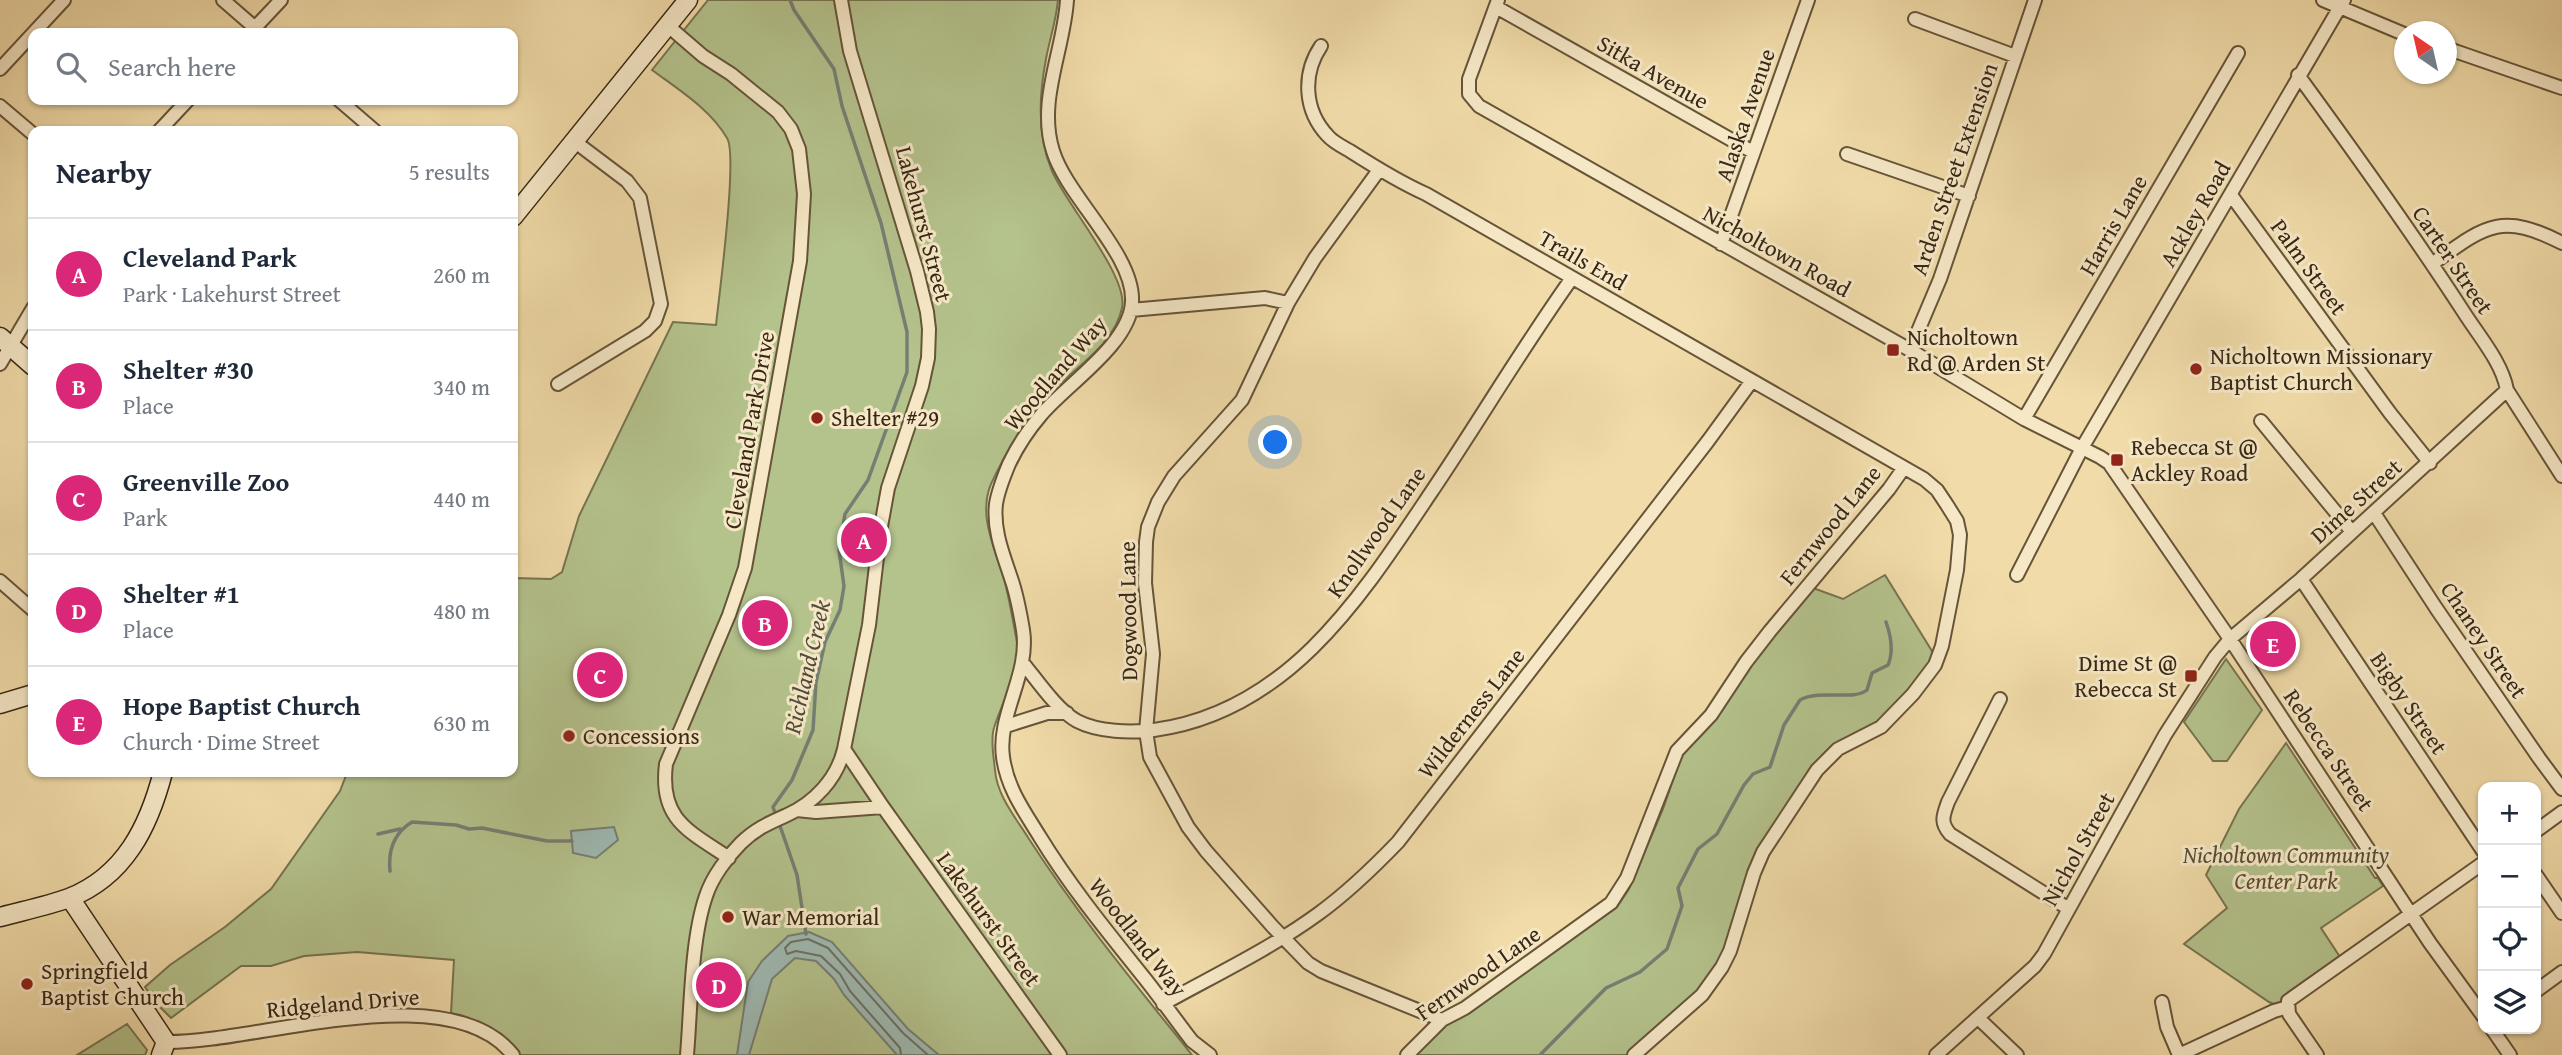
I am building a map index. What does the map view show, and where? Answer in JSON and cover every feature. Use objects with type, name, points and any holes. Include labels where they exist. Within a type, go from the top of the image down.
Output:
[{"type":"street","points":[[38,28],[64,0]]},
{"type":"street","points":[[223,0],[253,28]]},
{"type":"street","points":[[258,28],[281,0]]},
{"type":"street","points":[[518,211],[688,0]]},
{"type":"street","name":"Lakehurst Street","points":[[792,812],[817,795],[841,764],[869,625],[888,488],[922,386],[928,358],[927,312],[850,51],[841,0]]},
{"type":"street","name":"Woodland Way","points":[[1067,0],[1064,29],[1049,98],[1050,142],[1058,163],[1125,272],[1132,294],[1131,310],[1124,326],[1102,356],[1070,384],[1032,426],[1010,463],[999,492],[996,503],[997,528],[1020,608],[1025,641],[1023,663],[1006,726],[1003,757],[1008,780],[1017,801],[1064,876],[1192,1041],[1210,1055]]},
{"type":"street","name":"Alaska Avenue","points":[[1721,244],[1808,0]]},
{"type":"street","name":"Arden Street Extension","points":[[1910,349],[1940,279],[2035,0]]},
{"type":"street","points":[[2323,0],[2342,4],[2394,29]]},
{"type":"street","name":"Sitka Avenue","points":[[1497,3],[1753,152]]},
{"type":"street","name":"Nicholtown Road","points":[[1497,3],[1469,79],[1472,101],[1910,349],[2024,419],[2082,448]]},
{"type":"street","name":"Ackley Road","points":[[2017,575],[2082,448],[2342,4]]},
{"type":"street","points":[[1915,19],[2015,56]]},
{"type":"street","name":"Cleveland Park Drive","points":[[667,25],[778,112],[799,149],[804,194],[800,261],[751,544],[739,590],[666,764],[665,789],[676,820],[684,829],[729,858]]},
{"type":"street","points":[[0,69],[28,39]]},
{"type":"street","name":"Trails End","points":[[1321,46],[1314,56],[1307,89],[1313,112],[1328,137],[1379,170],[1426,194],[1903,469]]},
{"type":"street","points":[[2457,52],[2562,88]]},
{"type":"street","name":"Harris Lane","points":[[2024,419],[2238,53]]},
{"type":"street","name":"Carter Street","points":[[2298,75],[2432,264],[2494,359],[2507,390],[2562,476]]},
{"type":"street","points":[[164,126],[183,105]]},
{"type":"street","points":[[345,105],[369,126]]},
{"type":"street","points":[[0,106],[28,130]]},
{"type":"street","points":[[558,384],[645,331],[655,321],[661,304],[640,198],[627,181],[574,141]]},
{"type":"street","points":[[1847,154],[1969,196]]},
{"type":"street","name":"Dogwood Lane","points":[[1379,170],[1315,258],[1288,303],[1242,400],[1174,476],[1158,502],[1148,527],[1145,583],[1153,654],[1146,731],[1150,757],[1188,827],[1224,872],[1308,963],[1321,971],[1442,1020]]},
{"type":"street","name":"Palm Street","points":[[2231,195],[2382,404],[2430,463]]},
{"type":"street","points":[[2432,264],[2464,241],[2497,225],[2529,228],[2562,243]]},
{"type":"street","name":"Knollwood Lane","points":[[1023,663],[1077,721],[1113,730],[1146,731],[1179,726],[1221,712],[1250,697],[1289,670],[1346,613],[1371,583],[1572,278]]},
{"type":"street","points":[[1131,310],[1265,298],[1288,303]]},
{"type":"street","points":[[0,364],[5,342],[28,314]]},
{"type":"street","points":[[5,342],[28,362]]},
{"type":"street","name":"Wilderness Lane","points":[[1163,1003],[1283,937],[1339,897],[1398,842],[1751,382]]},
{"type":"street","name":"Dime Street","points":[[2230,639],[2301,579],[2507,390]]},
{"type":"street","points":[[2261,421],[2352,532]]},
{"type":"street","name":"Rebecca Street","points":[[2082,448],[2100,457],[2117,473],[2430,943],[2478,1009]]},
{"type":"street","name":"Fernwood Lane","points":[[1407,1055],[1442,1020],[1465,1008],[1611,903],[1631,869],[1677,751],[1711,715],[1770,631],[1903,469],[1924,480],[1937,491],[1957,521],[1960,535],[1957,570],[1942,646],[1935,665],[1889,719],[1867,735],[1838,749],[1817,770],[1763,852],[1722,967],[1702,995],[1634,1055]]},
{"type":"street","name":"Chaney Street","points":[[2374,513],[2524,737],[2562,789]]},
{"type":"street","name":"Bigby Street","points":[[2301,579],[2479,845]]},
{"type":"street","points":[[0,581],[28,606]]},
{"type":"street","name":"Nichol Street","points":[[1936,1055],[2035,967],[2165,735],[2215,657],[2230,639]]},
{"type":"street","points":[[0,704],[28,696]]},
{"type":"street","points":[[2000,699],[1948,802],[1942,818],[1943,825],[1950,834],[2069,909]]},
{"type":"street","points":[[1006,726],[1047,713],[1067,713]]},
{"type":"street","name":"Lakehurst Street","points":[[845,749],[883,807],[1060,1055]]},
{"type":"street","points":[[0,917],[70,898],[110,872],[138,839],[149,819],[162,777]]},
{"type":"street","points":[[687,1055],[700,920],[708,890],[729,858],[749,836],[792,812],[883,807]]},
{"type":"street","points":[[2541,827],[2562,812]]},
{"type":"street","points":[[2317,1055],[2290,1014],[2288,1001],[2293,995],[2478,867]]},
{"type":"street","points":[[2541,882],[2562,913]]},
{"type":"street","points":[[70,898],[155,1025],[164,1049]]},
{"type":"street","points":[[2541,987],[2562,972]]},
{"type":"street","points":[[2162,1002],[2167,1027],[2179,1055],[2288,1007]]},
{"type":"street","name":"Ridgeland Drive","points":[[164,1049],[354,1019],[416,1016],[447,1018],[469,1024],[498,1038],[513,1055]]},
{"type":"street","points":[[1978,1018],[2017,1055]]},
{"type":"street","points":[[2495,1034],[2510,1055]]},
{"type":"green space","points":[[708,0],[1058,0],[1042,87],[1044,144],[1059,185],[1116,278],[1122,295],[1122,308],[1117,323],[1098,349],[1048,395],[1030,416],[1001,464],[987,496],[987,522],[1007,590],[1018,653],[1014,675],[993,733],[995,770],[999,789],[1008,806],[1067,895],[1192,1055],[519,1055],[489,1028],[451,1013],[454,960],[357,952],[304,956],[271,966],[241,966],[171,1018],[145,987],[271,889],[340,791],[345,777],[518,777],[518,578],[551,579],[562,572],[579,516],[673,322],[716,325],[729,197],[730,150],[727,138],[703,109],[652,70]]},
{"type":"green space","points":[[1885,575],[1935,656],[1884,722],[1833,748],[1780,818],[1724,954],[1704,987],[1629,1055],[1415,1055],[1445,1025],[1496,993],[1617,907],[1629,889],[1663,809],[1682,754],[1709,727],[1759,654],[1813,588],[1843,599]]},
{"type":"green space","points":[[2226,659],[2262,710],[2227,761],[2213,761],[2184,722]]},
{"type":"green space","name":"Nicholtown Community Center Park","points":[[2286,743],[2375,878],[2378,878],[2383,886],[2321,928],[2340,957],[2285,995],[2278,1006],[2184,944],[2227,908],[2206,875],[2239,809]]},
{"type":"green space","points":[[127,1024],[147,1050],[145,1055],[77,1055]]},
{"type":"water","points":[[614,827],[618,840],[596,858],[573,853],[571,831]]},
{"type":"water","points":[[809,932],[832,942],[908,1029],[939,1055],[897,1055],[816,961],[795,958],[772,979],[749,1055],[737,1055],[748,982],[762,961],[788,936]]},
{"type":"waterway","name":"Richland Creek","points":[[776,816],[773,807],[792,780],[813,730],[816,682],[825,642],[840,610],[844,586],[839,550],[845,514],[868,480],[907,372],[907,332],[881,223],[842,106],[834,69],[790,0]]},
{"type":"waterway","points":[[1540,1055],[1606,988],[1640,972],[1667,949],[1682,906],[1678,888],[1698,849],[1717,834],[1753,774],[1770,767],[1784,725],[1800,700],[1817,695],[1861,693],[1867,690],[1872,673],[1888,665],[1891,644],[1886,622]]},
{"type":"waterway","points":[[390,871],[390,856],[394,843],[401,831],[412,822],[456,825],[469,829],[482,828],[547,841],[572,841]]},
{"type":"waterway","name":"Richland Creek","points":[[779,823],[797,875],[806,934]]},
{"type":"waterway","points":[[378,834],[400,829]]},
{"type":"place","name":"Nicholtown Rd @ Arden St","points":[[1893,350]]},
{"type":"place","name":"Nicholtown Missionary Baptist Church","points":[[2196,369]]},
{"type":"place","name":"Shelter #29","points":[[817,418]]},
{"type":"place","name":"Rebecca St @ Ackley Road","points":[[2117,460]]},
{"type":"place","name":"Cleveland Park","points":[[864,540]]},
{"type":"place","name":"Shelter #30","points":[[765,623]]},
{"type":"place","name":"Hope Baptist Church","points":[[2273,644]]},
{"type":"place","name":"Greenville Zoo","points":[[600,675]]},
{"type":"place","name":"Dime St @ Rebecca St","points":[[2191,676]]},
{"type":"place","name":"Concessions","points":[[569,736]]},
{"type":"place","name":"War Memorial","points":[[728,917]]},
{"type":"place","name":"Springfield Baptist Church","points":[[27,984]]},
{"type":"place","name":"Shelter #1","points":[[719,985]]}]
